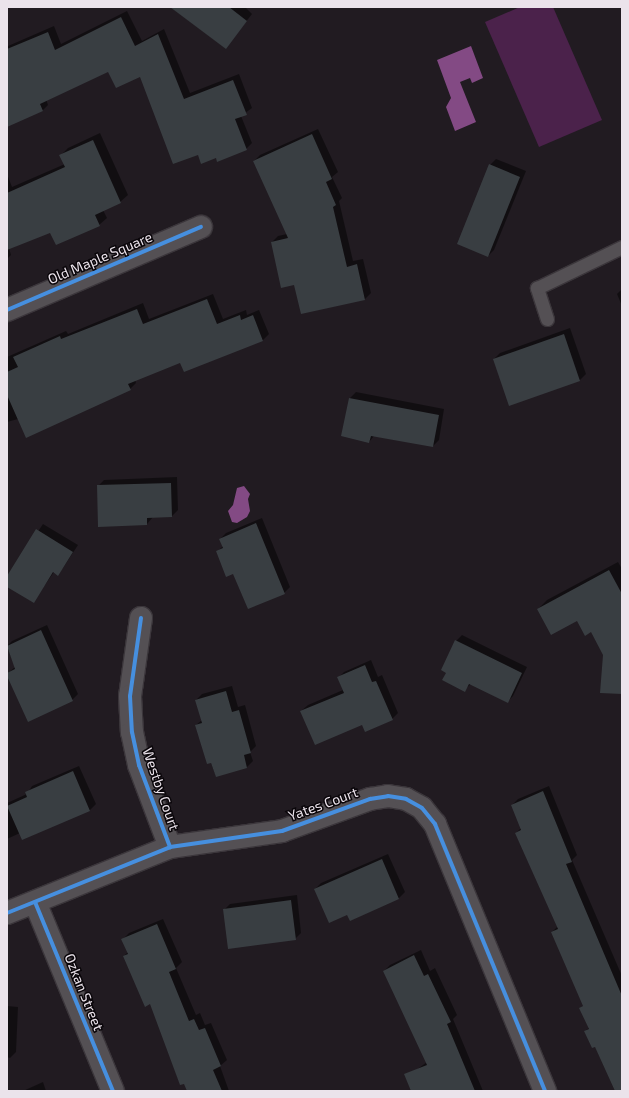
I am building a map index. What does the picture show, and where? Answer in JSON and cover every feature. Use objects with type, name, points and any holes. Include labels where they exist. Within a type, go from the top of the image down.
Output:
[{"type":"street","name":"Old Maple Square","points":[[7,310],[201,227]]},
{"type":"street","name":"Westby Court","points":[[141,618],[130,696],[132,732],[139,765],[170,847]]},
{"type":"street","name":"Yates Court","points":[[7,913],[170,847],[282,831],[370,799],[382,797],[406,799],[422,808],[435,824],[545,1091]]},
{"type":"street","name":"Ozkan Street","points":[[35,902],[113,1091]]},
{"type":"lane","points":[[547,319],[537,288],[622,247]]},
{"type":"shaded area","points":[[520,7],[553,7],[602,120],[539,147],[485,22]]},
{"type":"shaded area","points":[[471,46],[483,78],[472,83],[470,78],[460,82],[476,122],[455,131],[446,107],[451,98],[437,60]]},
{"type":"shaded area","points":[[244,486],[250,494],[248,499],[250,511],[247,517],[237,523],[232,522],[228,511],[233,505],[237,488]]},
{"type":"building","points":[[170,7],[229,7],[247,21],[226,49]]},
{"type":"building","points":[[121,17],[135,46],[158,34],[184,99],[233,80],[247,115],[235,119],[247,150],[217,162],[216,158],[201,164],[198,155],[173,164],[140,77],[116,88],[108,72],[40,104],[43,111],[7,127],[7,49],[48,32],[55,50]]},
{"type":"building","points":[[312,134],[332,179],[326,182],[336,205],[333,207],[347,267],[357,264],[365,300],[301,314],[294,285],[281,288],[271,242],[288,238],[253,161]]},
{"type":"building","points":[[93,140],[121,203],[95,215],[100,226],[56,245],[50,233],[7,250],[7,193],[65,167],[59,155]]},
{"type":"building","points":[[489,164],[520,177],[488,257],[457,244]]},
{"type":"building","points":[[207,299],[217,324],[240,315],[241,320],[253,315],[263,341],[184,372],[180,363],[128,384],[131,390],[26,438],[7,395],[7,372],[18,367],[13,357],[60,336],[61,339],[137,309],[143,324]]},
{"type":"building","points":[[564,334],[580,381],[509,406],[493,359]]},
{"type":"building","points":[[349,398],[439,415],[433,447],[371,436],[369,443],[341,436]]},
{"type":"building","points":[[171,483],[172,517],[147,518],[147,525],[98,527],[97,485]]},
{"type":"building","points":[[256,523],[285,594],[248,609],[233,574],[226,577],[216,551],[223,548],[219,539]]},
{"type":"building","points":[[36,529],[73,552],[58,576],[53,572],[34,603],[7,587],[7,576]]},
{"type":"building","points":[[609,570],[622,594],[622,694],[600,693],[603,655],[591,632],[585,636],[577,621],[551,635],[537,609]]},
{"type":"building","points":[[41,630],[73,701],[28,722],[7,676],[7,673],[15,669],[7,646]]},
{"type":"building","points":[[455,640],[522,673],[508,703],[469,684],[465,692],[442,680],[446,673],[441,670]]},
{"type":"building","points":[[365,665],[372,682],[376,681],[393,720],[365,732],[362,725],[315,745],[300,711],[344,693],[337,677]]},
{"type":"building","points":[[226,691],[232,712],[239,710],[251,753],[244,755],[247,768],[216,777],[211,763],[207,764],[195,725],[202,723],[195,700]]},
{"type":"building","points":[[73,771],[90,811],[22,840],[7,806],[27,797],[25,792]]},
{"type":"building","points":[[543,791],[572,862],[566,864],[622,996],[622,1091],[615,1091],[595,1047],[592,1048],[584,1031],[589,1029],[579,1008],[583,1006],[551,932],[558,929],[515,833],[521,830],[511,805]]},
{"type":"building","points":[[382,859],[399,899],[350,921],[347,915],[329,923],[314,889]]},
{"type":"building","points":[[291,900],[296,940],[228,949],[223,909]]},
{"type":"building","points":[[157,924],[176,969],[169,972],[189,1021],[194,1019],[199,1030],[205,1028],[221,1066],[213,1070],[222,1091],[187,1091],[184,1084],[180,1085],[150,1004],[145,1007],[123,956],[128,954],[121,939]]},
{"type":"building","points":[[414,955],[424,976],[428,974],[451,1022],[447,1024],[475,1091],[411,1091],[404,1074],[427,1065],[383,971]]},
{"type":"cycle path","points":[[7,310],[201,227]]},
{"type":"cycle path","points":[[141,618],[130,696],[132,732],[139,765],[170,847]]},
{"type":"cycle path","points":[[7,913],[170,847],[282,831],[370,799],[388,796],[406,799],[422,808],[435,824],[545,1091]]},
{"type":"cycle path","points":[[35,902],[113,1091]]}]
